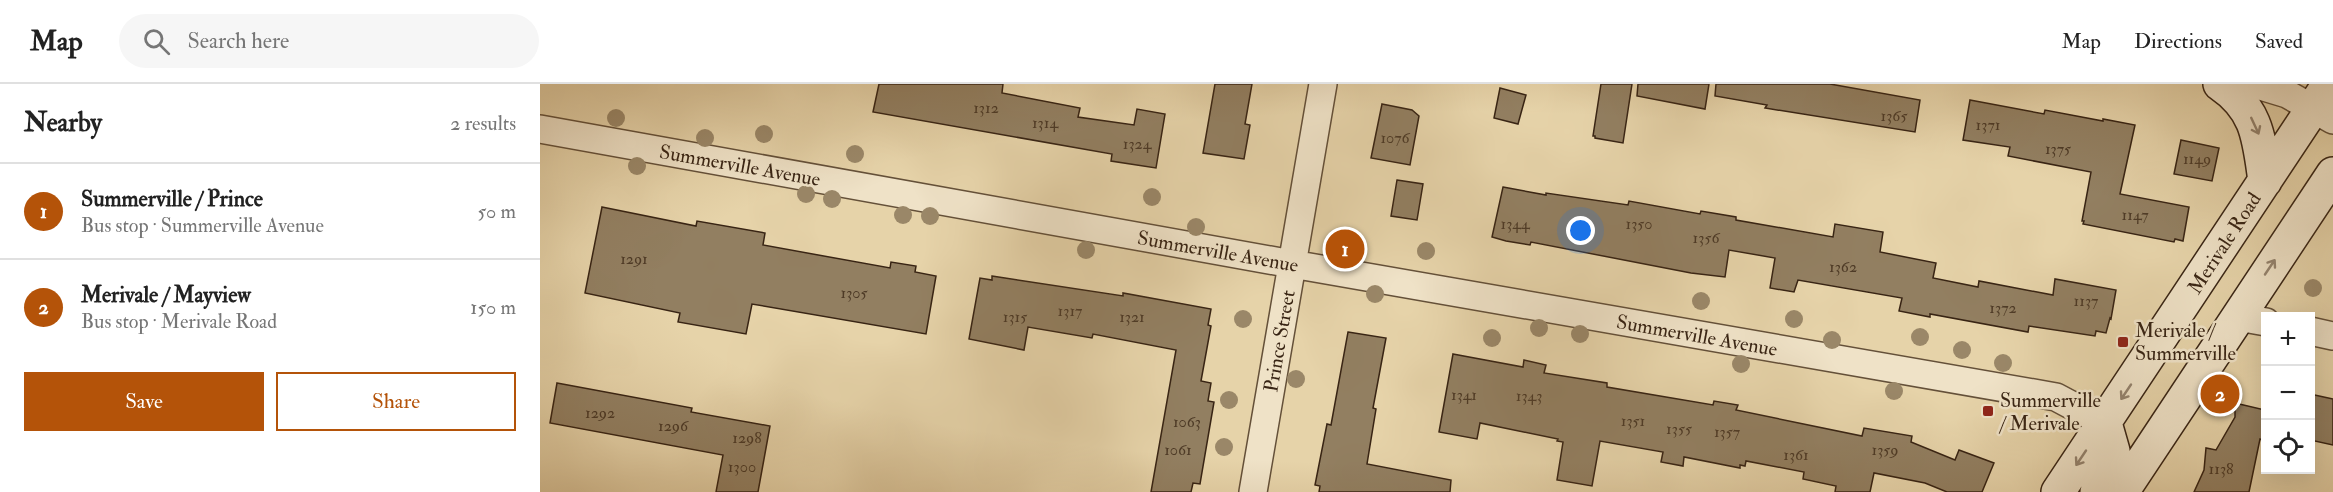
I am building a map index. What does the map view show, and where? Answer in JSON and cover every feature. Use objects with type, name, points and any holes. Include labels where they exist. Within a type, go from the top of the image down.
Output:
[{"type":"main road","points":[[2220,84],[2232,92],[2246,109],[2259,135],[2265,181]]},
{"type":"main road","name":"Merivale Road","points":[[2058,492],[2265,181],[2325,104]]},
{"type":"main road","points":[[2122,492],[2252,319],[2333,174]]},
{"type":"main road","points":[[2097,492],[2113,451],[2105,423]]},
{"type":"street","name":"Prince Street","points":[[1253,492],[1323,84]]},
{"type":"street","points":[[2254,84],[2325,104]]},
{"type":"street","name":"Summerville Avenue","points":[[540,129],[2056,398],[2105,423]]},
{"type":"street","points":[[2315,332],[2333,336]]},
{"type":"building","points":[[879,84],[1003,84],[1002,93],[1080,108],[1078,117],[1134,125],[1137,109],[1165,114],[1156,168],[1111,161],[1112,154],[873,112]]},
{"type":"building","points":[[1215,84],[1252,84],[1245,124],[1250,125],[1244,159],[1203,153]]},
{"type":"building","points":[[1601,84],[1632,84],[1623,143],[1593,136]]},
{"type":"building","points":[[1638,84],[1709,84],[1705,109],[1637,96]]},
{"type":"building","points":[[1716,84],[1830,84],[1920,100],[1915,132],[1765,108],[1767,105],[1715,96]]},
{"type":"building","points":[[1500,88],[1526,95],[1518,124],[1494,118]]},
{"type":"building","points":[[1970,100],[2044,114],[2045,110],[2135,125],[2120,194],[2189,207],[2183,241],[2175,239],[2174,242],[2083,224],[2091,172],[2008,156],[2010,147],[1963,140]]},
{"type":"building","points":[[1382,104],[1412,110],[1419,116],[1410,165],[1371,158]]},
{"type":"building","points":[[2181,140],[2219,148],[2212,181],[2174,174]]},
{"type":"building","points":[[1397,180],[1423,184],[1417,220],[1391,216]]},
{"type":"building","points":[[1503,187],[1628,205],[1629,201],[1700,214],[1701,211],[1736,217],[1736,220],[1833,237],[1835,224],[1883,232],[1880,252],[1936,263],[1933,278],[1978,287],[1979,281],[2053,295],[2055,279],[2116,290],[2111,319],[2106,333],[2096,331],[2095,336],[2029,326],[2028,332],[1930,314],[1930,317],[1899,311],[1902,298],[1798,280],[1794,292],[1770,288],[1775,258],[1729,250],[1725,277],[1691,273],[1531,242],[1530,245],[1506,241],[1492,237]]},
{"type":"building","points":[[602,207],[696,226],[697,221],[765,233],[763,245],[890,268],[891,262],[916,266],[915,272],[936,276],[926,334],[752,304],[746,334],[678,322],[680,313],[585,293]]},
{"type":"building","points":[[992,276],[1123,296],[1123,293],[1211,309],[1208,325],[1211,326],[1201,381],[1211,383],[1208,401],[1214,402],[1200,484],[1193,483],[1191,492],[1151,492],[1176,350],[1093,334],[1092,338],[1028,327],[1024,350],[969,339],[980,278],[992,280]]},
{"type":"building","points":[[1348,332],[1386,338],[1373,408],[1376,409],[1367,464],[1451,480],[1450,492],[1319,492],[1320,486],[1315,485],[1327,424],[1331,425]]},
{"type":"building","points":[[1453,354],[1523,367],[1524,360],[1546,365],[1544,373],[1607,383],[1607,387],[1713,405],[1714,401],[1738,405],[1736,410],[1862,436],[1864,428],[1912,436],[1911,442],[1955,460],[1959,450],[1994,463],[1982,492],[1947,492],[1925,483],[1874,473],[1870,492],[1835,492],[1836,486],[1803,479],[1804,472],[1746,461],[1745,466],[1740,465],[1740,468],[1684,457],[1683,466],[1661,462],[1663,452],[1600,441],[1592,486],[1557,480],[1563,442],[1557,441],[1558,439],[1480,423],[1477,439],[1439,432]]},
{"type":"building","points":[[557,383],[692,408],[691,412],[770,426],[758,492],[716,492],[723,455],[550,423]]},
{"type":"building","points":[[2315,395],[2333,399],[2333,445],[2315,441]]},
{"type":"building","points":[[2235,403],[2261,409],[2261,439],[2249,492],[2194,492],[2204,470],[2206,448],[2216,450],[2235,417]]},
{"type":"place","name":"Summerville / Prince","points":[[1345,249]]},
{"type":"place","name":"Merivale / Summerville","points":[[2123,342]]},
{"type":"place","name":"Merivale / Mayview","points":[[2220,394]]},
{"type":"place","name":"Summerville / Merivale","points":[[1988,411]]}]
